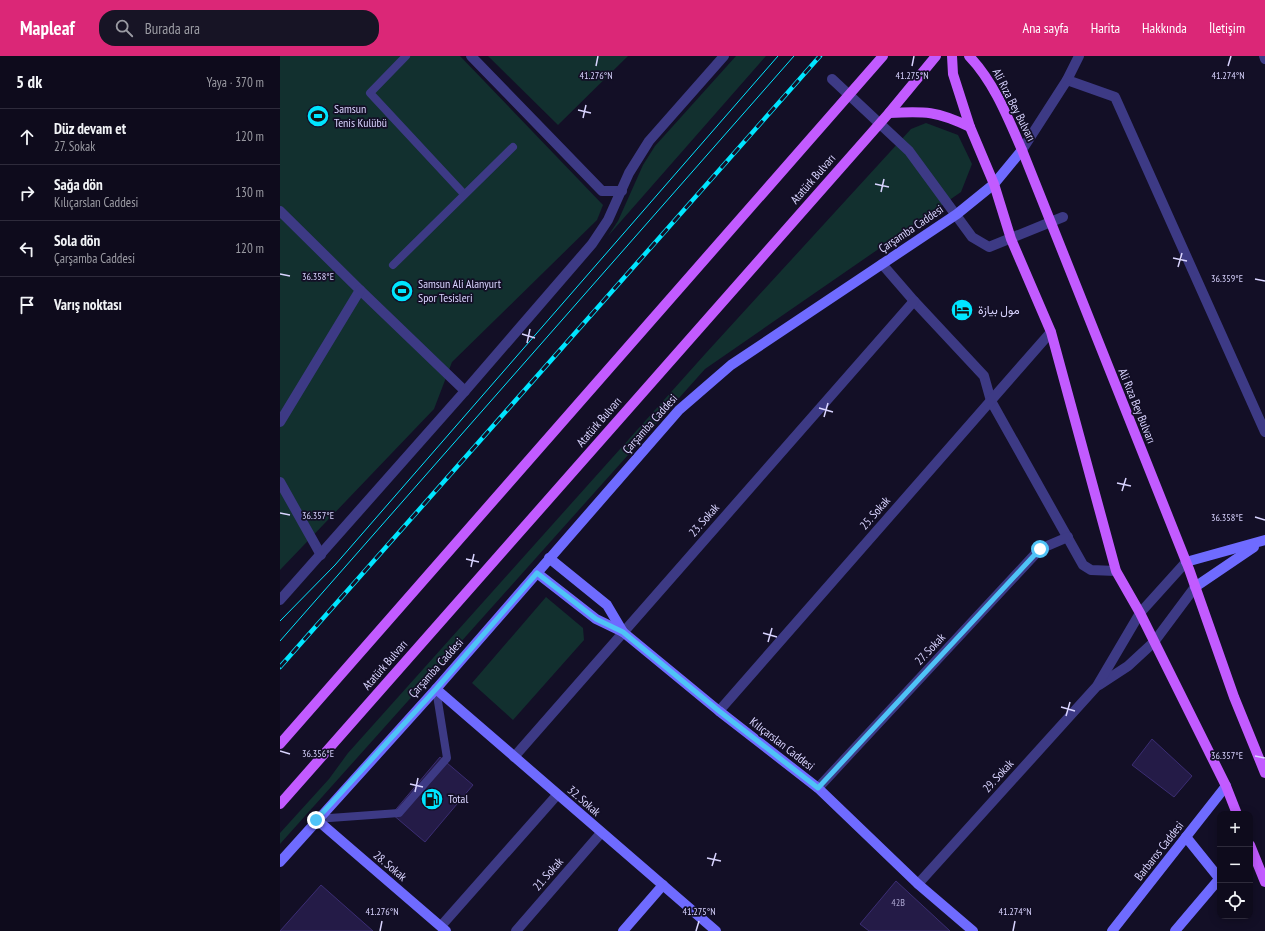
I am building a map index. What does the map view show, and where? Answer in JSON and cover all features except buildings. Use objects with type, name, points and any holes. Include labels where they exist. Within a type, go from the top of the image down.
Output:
[{"type":"main road","points":[[280,744],[883,56]]},
{"type":"main road","name":"Atatürk Bulvarı","points":[[280,804],[880,123],[936,56]]},
{"type":"main road","points":[[952,56],[953,74],[970,127],[994,184],[1011,239],[1051,332],[1116,571],[1140,613],[1226,786],[1237,811]]},
{"type":"main road","name":"Ali Rıza Bey Bulvarı","points":[[969,56],[977,64],[995,93],[1022,150],[1186,562],[1234,697],[1265,773]]},
{"type":"main road","points":[[888,113],[916,111],[933,112],[950,117],[970,127]]},
{"type":"main road","points":[[1251,847],[1254,867],[1265,882]]},
{"type":"street","points":[[471,56],[602,191],[622,191]]},
{"type":"street","points":[[280,600],[465,391],[592,244],[608,220],[622,191],[628,173],[648,141],[724,56]]},
{"type":"street","name":"Çarşamba Caddesi","points":[[280,862],[316,820],[436,689],[679,410],[730,365],[957,214],[994,184],[1022,150],[1067,80],[1078,56]]},
{"type":"street","points":[[832,79],[909,151],[957,214],[972,237],[990,247],[1063,217]]},
{"type":"street","points":[[1067,80],[1115,97],[1265,432]]},
{"type":"street","points":[[280,211],[465,391]]},
{"type":"street","points":[[882,264],[914,301],[984,376],[991,401],[1083,565],[1091,570],[1116,571]]},
{"type":"street","points":[[280,422],[360,290]]},
{"type":"street","name":"23. Sokak","points":[[514,757],[914,301]]},
{"type":"street","name":"25. Sokak","points":[[719,711],[1051,332]]},
{"type":"street","points":[[280,482],[321,555]]},
{"type":"street","name":"27. Sokak","points":[[818,788],[1040,549],[1068,537]]},
{"type":"street","points":[[1097,686],[1140,613],[1186,562],[1263,541]]},
{"type":"street","points":[[1097,686],[1128,666],[1154,642],[1195,587],[1263,541]]},
{"type":"street","name":"Kılıçarslan Caddesi","points":[[549,558],[607,605],[623,632]]},
{"type":"street","name":"Kılıçarslan Caddesi","points":[[537,573],[596,619],[623,632],[719,711],[818,788],[918,884],[972,931]]},
{"type":"street","name":"29. Sokak","points":[[918,884],[1097,686]]},
{"type":"street","name":"32. Sokak","points":[[436,689],[716,931]]},
{"type":"street","name":"Barbaros Caddesi","points":[[1112,931],[1226,786]]},
{"type":"street","points":[[444,929],[557,795]]},
{"type":"street","name":"28. Sokak","points":[[316,820],[444,929]]},
{"type":"street","name":"21. Sokak","points":[[516,931],[601,833]]},
{"type":"street","points":[[1186,837],[1217,874]]},
{"type":"street","points":[[1179,930],[1217,882]]},
{"type":"street","points":[[623,931],[663,885]]},
{"type":"lane","points":[[406,56],[370,93],[464,194]]},
{"type":"lane","points":[[393,265],[513,146]]},
{"type":"lane","points":[[316,820],[399,813],[447,758],[436,689]]},
{"type":"green space","name":"Samsun Ali Alanyurt Spor Tesisleri","points":[[280,56],[460,56],[603,205],[597,220],[452,362],[434,409],[280,570]]},
{"type":"green space","points":[[488,56],[628,56],[558,125]]},
{"type":"green space","points":[[736,56],[766,56],[608,236],[618,221],[643,165],[655,146]]},
{"type":"green space","points":[[926,123],[958,135],[972,164],[961,192],[705,369],[280,844],[280,833],[329,779],[348,753],[706,353],[911,129]]},
{"type":"green space","points":[[546,597],[583,628],[584,640],[513,720],[472,683]]},
{"type":"tram line","points":[[280,621],[335,565],[778,56]]},
{"type":"tram line","points":[[280,641],[794,56]]},
{"type":"railway","points":[[280,667],[820,56]]},
{"type":"place","name":"Samsun Tenis Kulübü","points":[[318,116]]},
{"type":"place","name":"Samsun Ali Alanyurt Spor Tesisleri","points":[[402,291]]},
{"type":"place","name":"مول بيازة","points":[[962,310]]},
{"type":"place","name":"Total","points":[[432,799]]},
{"type":"route","points":[[316,820],[436,689],[537,573],[596,619],[623,632],[719,711],[818,788],[1040,549]]}]
